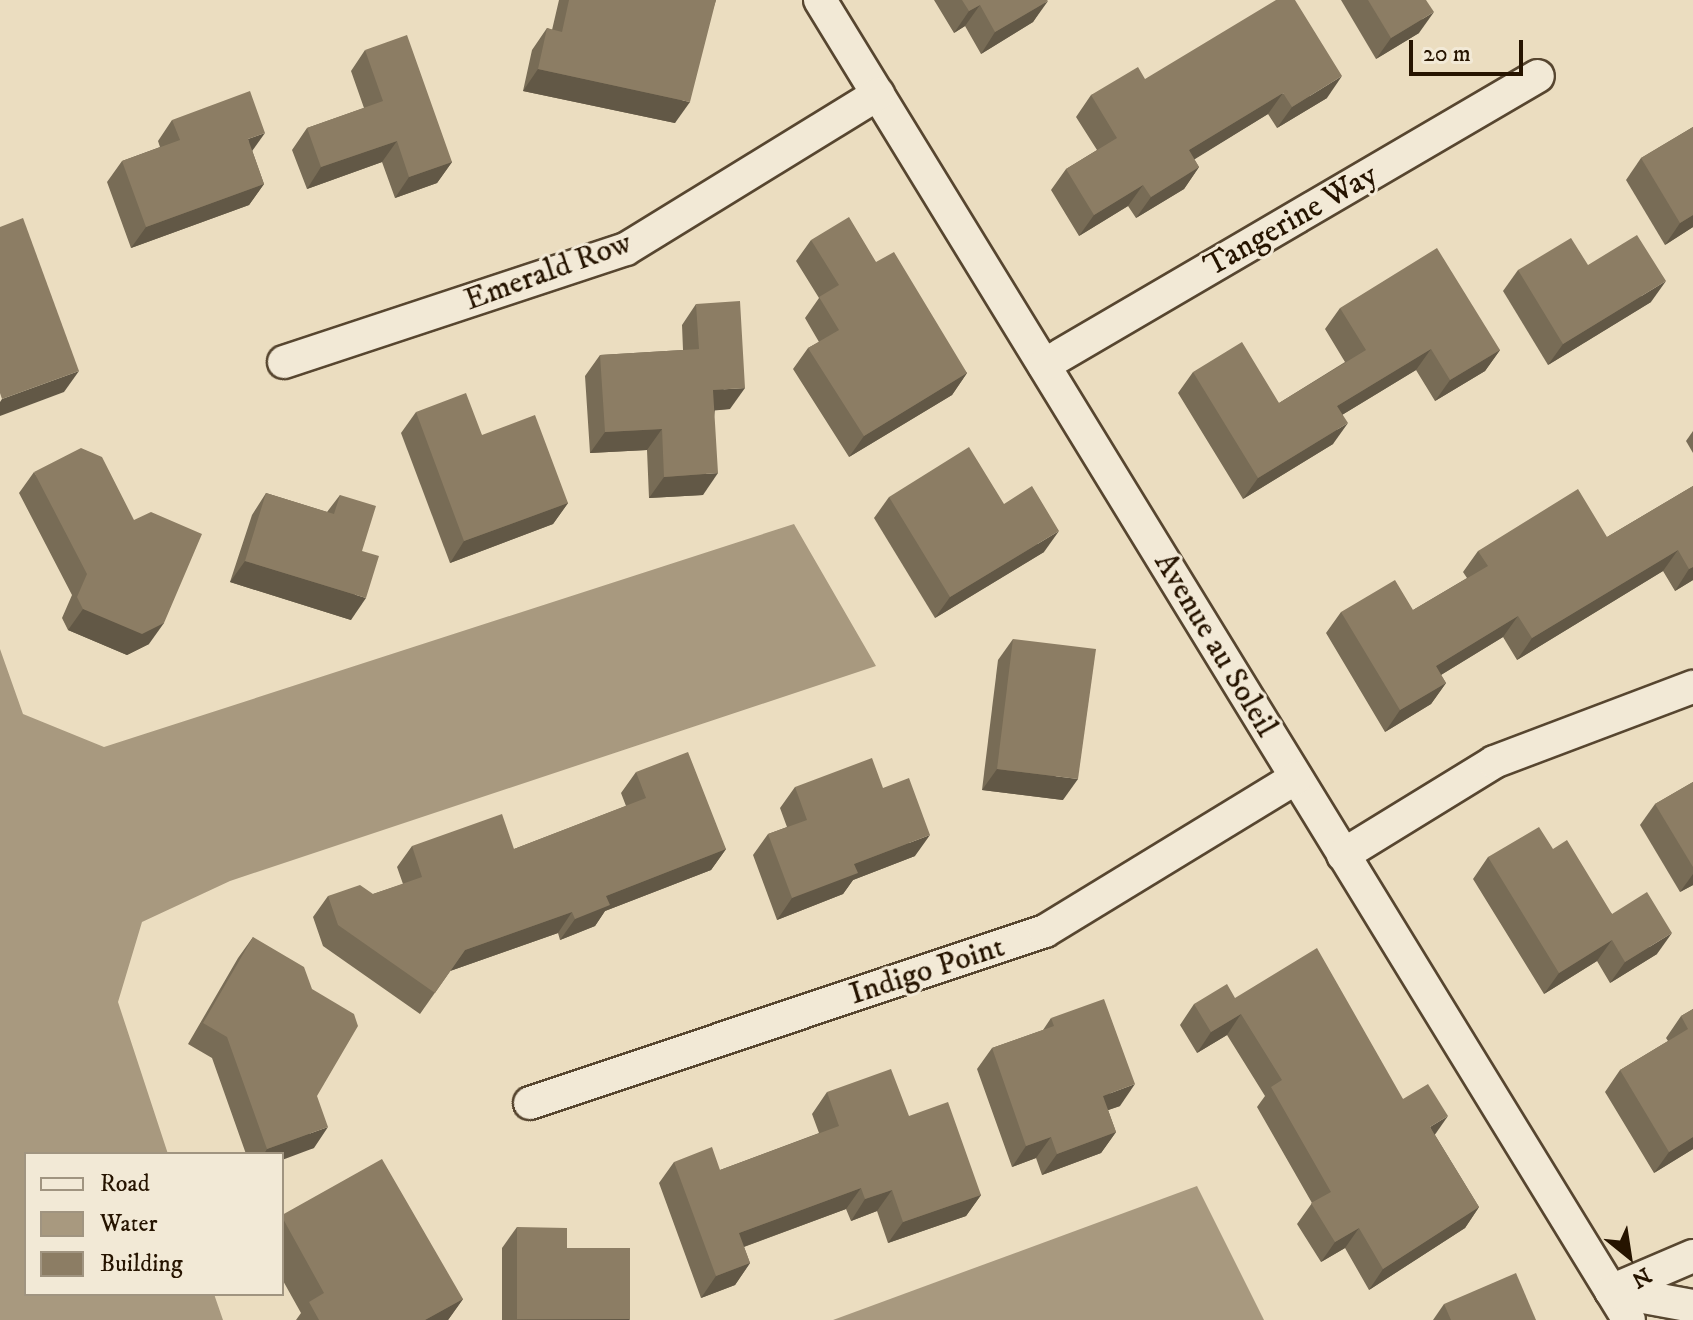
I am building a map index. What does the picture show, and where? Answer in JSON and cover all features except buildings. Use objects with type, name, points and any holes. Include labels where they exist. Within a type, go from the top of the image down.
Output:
[{"type":"street","name":"Avenue au Soleil","points":[[820,0],[1629,1320]]},
{"type":"street","name":"Tangerine Way","points":[[1044,365],[1538,76]]},
{"type":"street","name":"Emerald Row","points":[[284,362],[626,249],[878,94]]},
{"type":"street","points":[[1343,855],[1494,762],[1693,687]]},
{"type":"street","name":"Indigo Point","points":[[530,1103],[1045,931],[1296,778]]},
{"type":"street","points":[[1611,1291],[1693,1256]]},
{"type":"street","points":[[1611,1291],[1693,1306]]},
{"type":"water","points":[[794,524],[876,666],[230,881],[142,922],[118,1002],[167,1152],[24,1152],[24,1296],[215,1296],[223,1320],[0,1320],[0,649],[23,714],[104,747]]},
{"type":"water","points":[[1197,1186],[1264,1320],[833,1320]]}]
